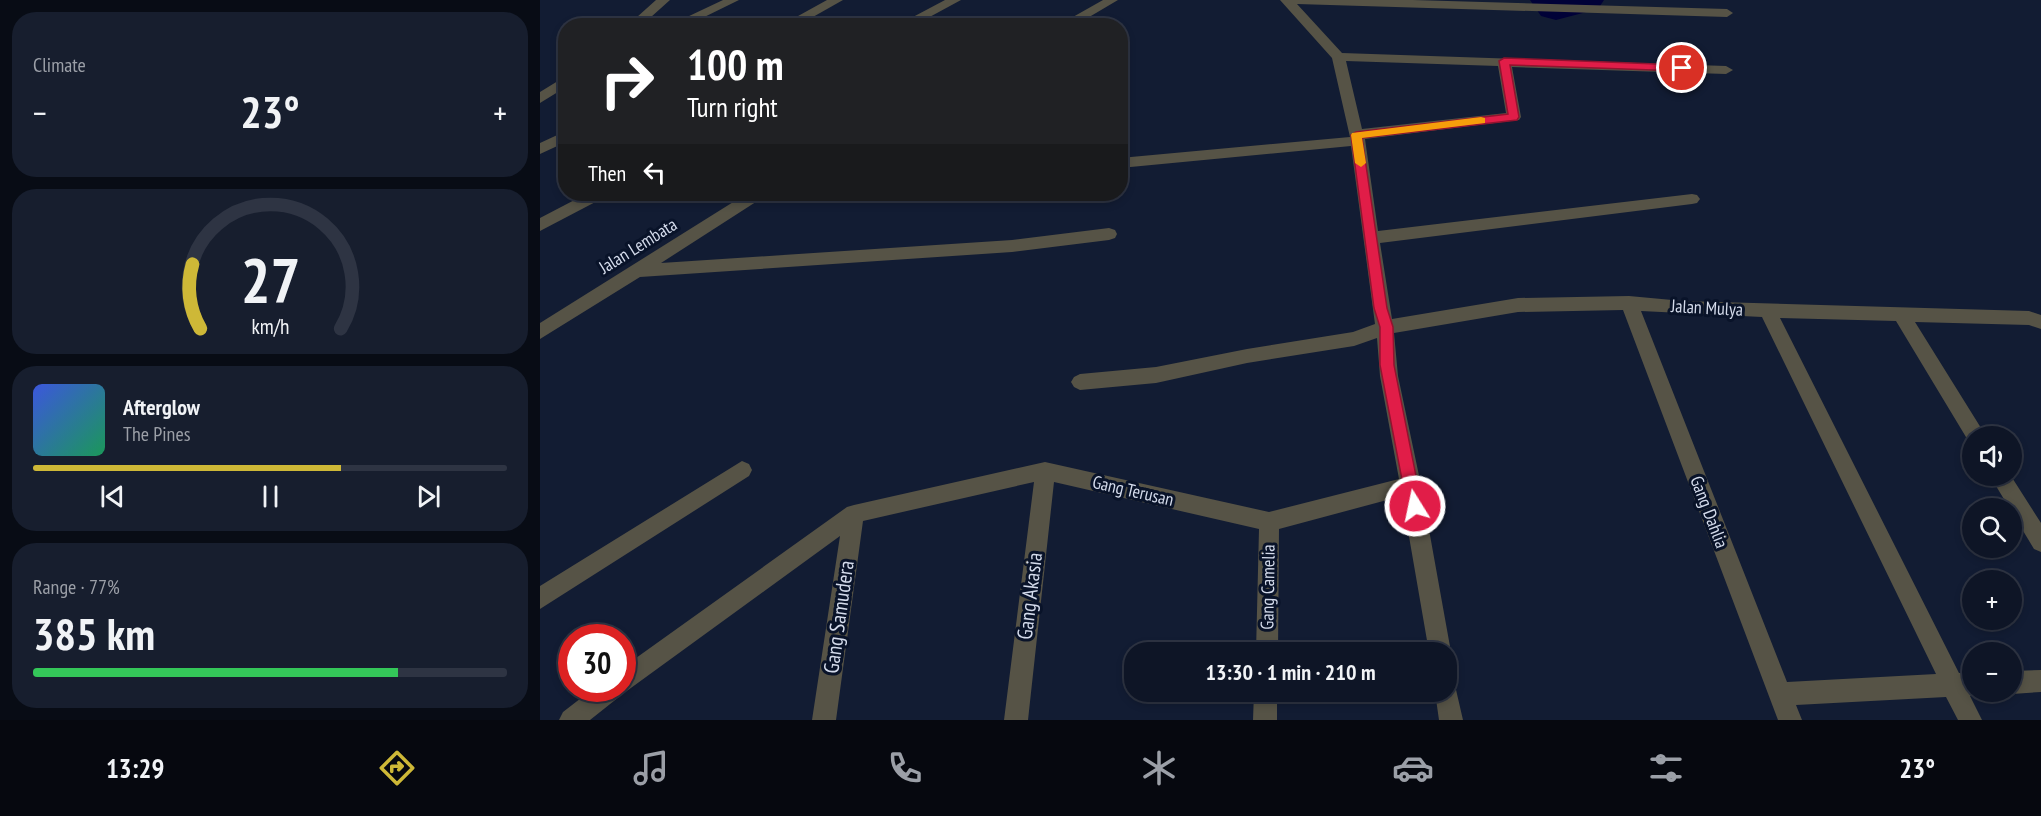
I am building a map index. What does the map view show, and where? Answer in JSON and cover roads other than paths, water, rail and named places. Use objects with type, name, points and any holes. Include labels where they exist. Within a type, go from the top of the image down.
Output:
[{"type":"street","points":[[643,18],[664,0]]},
{"type":"street","points":[[692,18],[733,0]]},
{"type":"street","points":[[802,18],[837,0]]},
{"type":"street","points":[[918,18],[955,0]]},
{"type":"street","points":[[1078,18],[1112,0]]},
{"type":"street","points":[[1286,0],[1728,13]]},
{"type":"street","points":[[1286,0],[1338,57],[1357,138],[1381,308],[1386,327],[1387,365],[1438,642]]},
{"type":"street","points":[[1338,57],[1726,70]]},
{"type":"street","points":[[1128,162],[1357,138],[1514,117],[1504,61]]},
{"type":"street","points":[[540,99],[558,86]]},
{"type":"street","points":[[540,149],[558,140]]},
{"type":"street","points":[[1371,238],[1692,199]]},
{"type":"street","points":[[540,225],[585,201]]},
{"type":"street","name":"Jalan Lembata","points":[[540,332],[746,201]]},
{"type":"street","points":[[634,272],[1012,246],[1109,234]]},
{"type":"street","name":"Jalan Mulya","points":[[1080,382],[1156,375],[1248,356],[1353,339],[1386,327],[1518,305],[1629,303],[1683,308],[2035,320]]},
{"type":"street","name":"Gang Dahlia","points":[[1629,303],[1790,720]]},
{"type":"street","points":[[1768,311],[1962,683]]},
{"type":"street","points":[[1901,314],[1970,426]]},
{"type":"street","points":[[2035,320],[2041,334]]},
{"type":"street","points":[[540,598],[742,470]]},
{"type":"street","name":"Gang Terusan","points":[[854,514],[1045,471],[1269,522],[1411,485]]},
{"type":"street","name":"Gang Akasia","points":[[1016,720],[1045,471]]},
{"type":"street","points":[[2006,486],[2041,543]]},
{"type":"street","points":[[636,672],[854,514]]},
{"type":"street","name":"Gang Samudera","points":[[823,719],[854,514]]},
{"type":"street","name":"Gang Camelia","points":[[1267,642],[1269,522]]},
{"type":"street","points":[[2022,682],[2041,681]]},
{"type":"street","points":[[1780,694],[1962,685]]},
{"type":"street","points":[[571,720],[595,702]]},
{"type":"street","points":[[1265,720],[1266,702]]},
{"type":"street","points":[[1448,702],[1451,720]]},
{"type":"street","points":[[1966,702],[1970,720]]},
{"type":"waterway","points":[[1551,0],[1556,7],[1583,0]]}]
